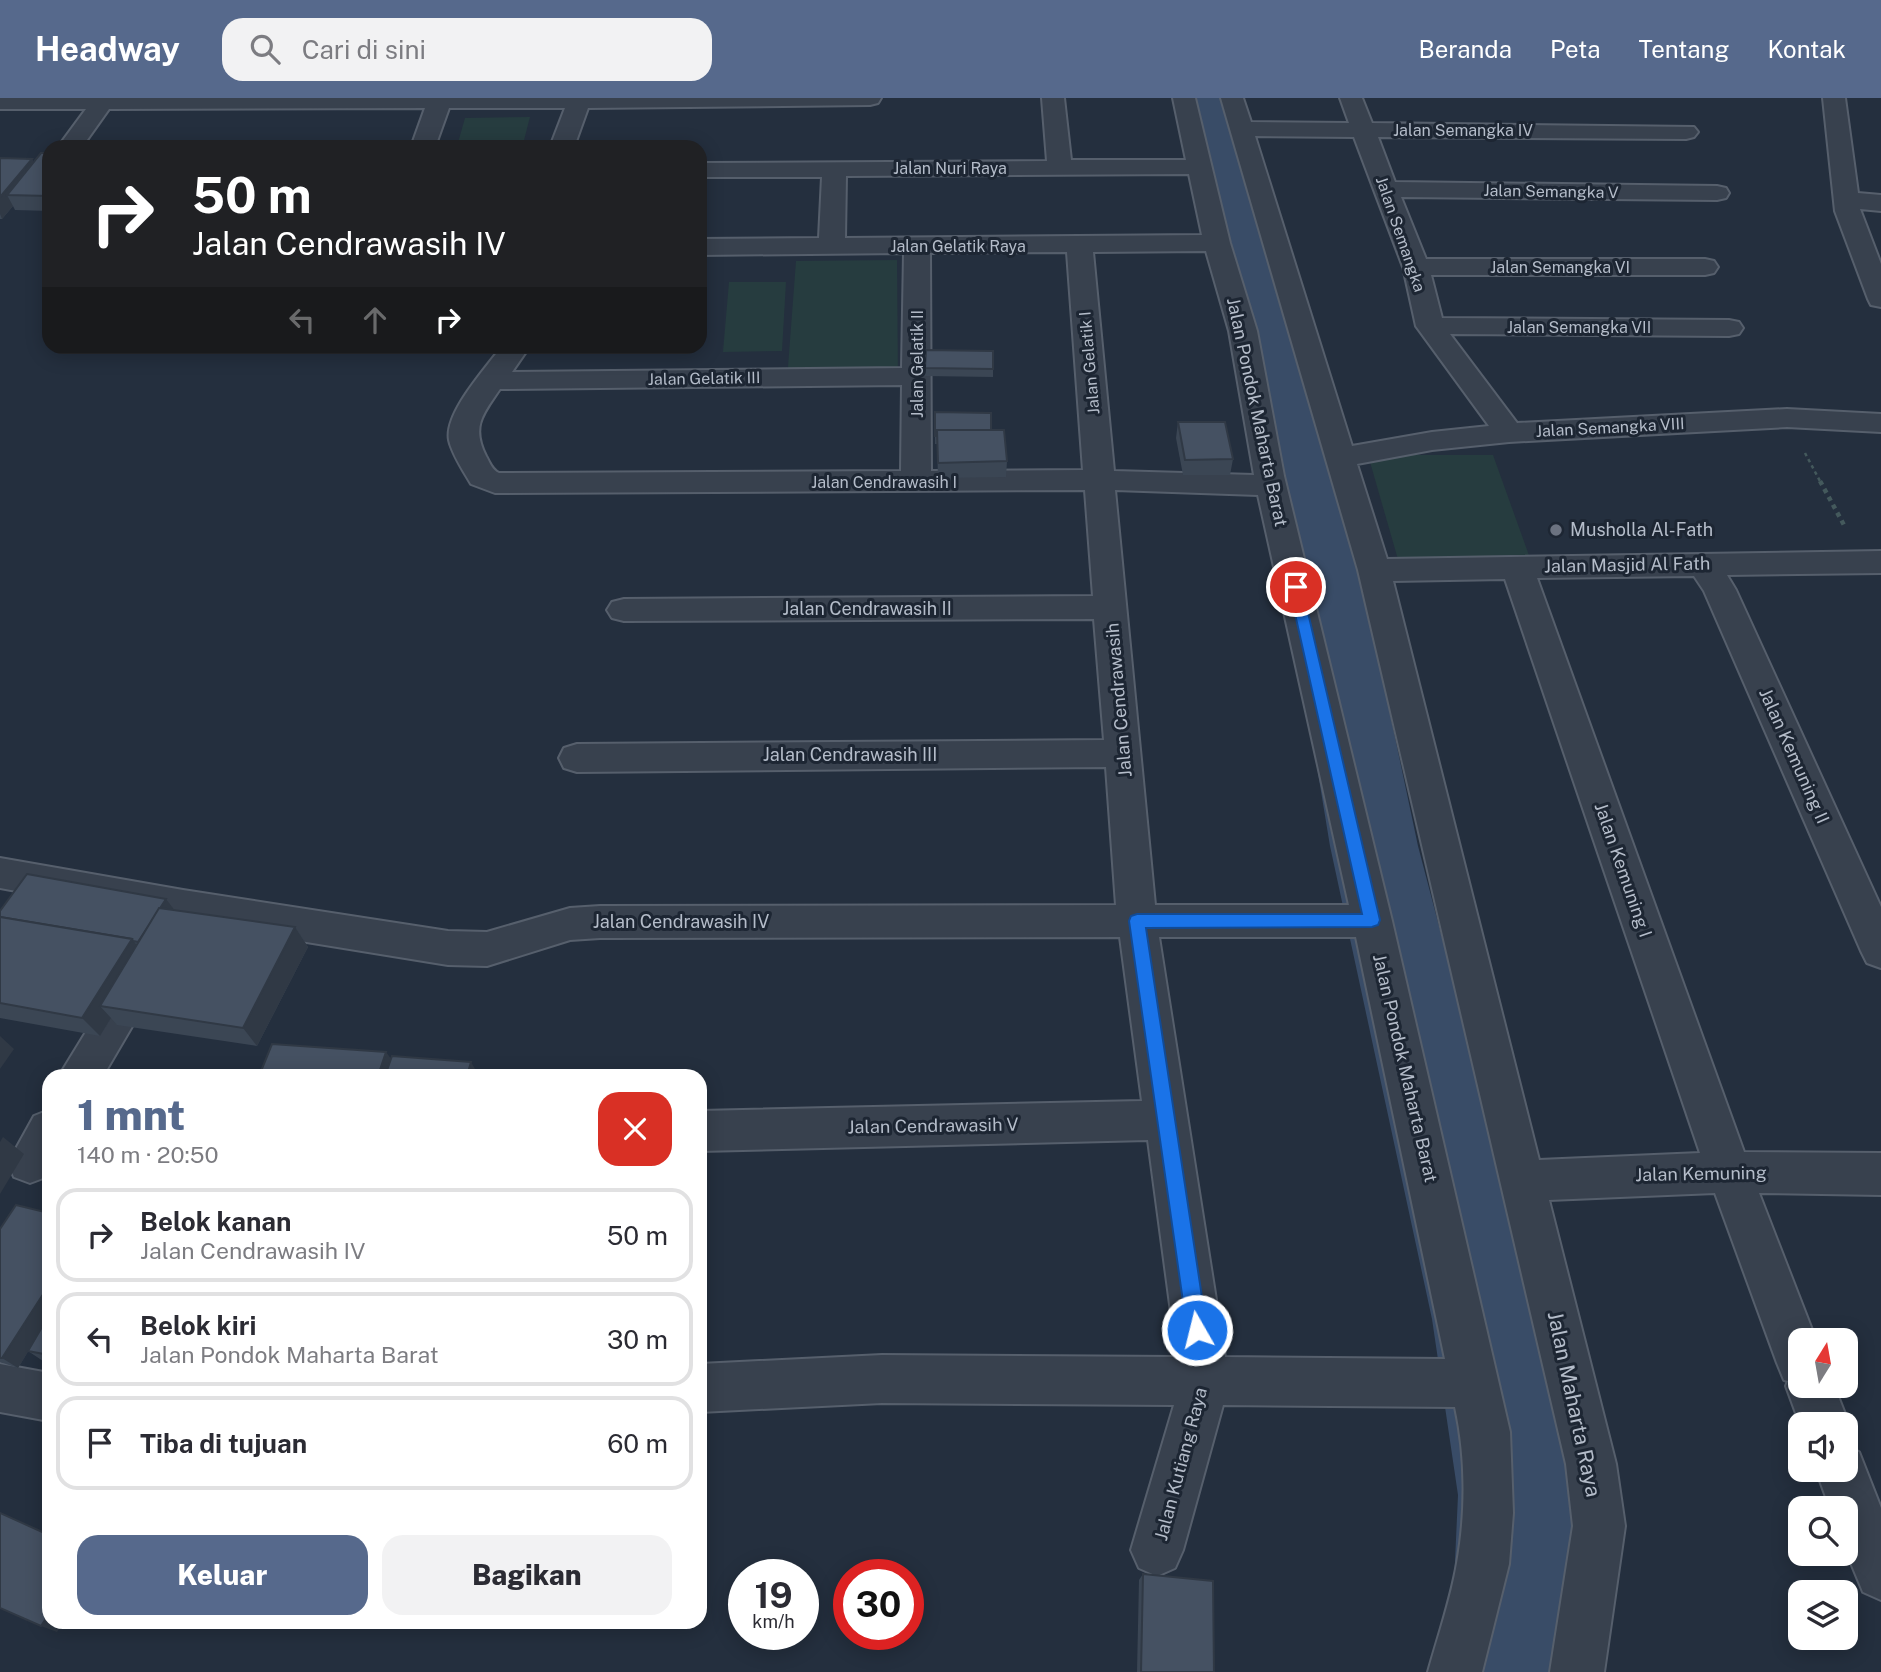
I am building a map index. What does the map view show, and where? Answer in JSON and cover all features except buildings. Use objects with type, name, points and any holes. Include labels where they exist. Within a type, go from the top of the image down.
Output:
[{"type":"street","points":[[0,102],[104,99],[870,98]]},
{"type":"street","points":[[1053,98],[1060,167]]},
{"type":"street","name":"Jalan Pondok Maharta Barat","points":[[1184,98],[1217,243],[1243,331],[1269,476],[1372,920],[1485,1432],[1488,1513],[1483,1564],[1455,1672]]},
{"type":"street","points":[[1232,98],[1374,570],[1522,1181]]},
{"type":"street","name":"Jalan Semangka","points":[[1351,98],[1416,267],[1430,326],[1509,433]]},
{"type":"street","points":[[1834,98],[1849,211],[1881,299]]},
{"type":"street","points":[[75,140],[104,99]]},
{"type":"street","points":[[426,140],[440,100]]},
{"type":"street","points":[[565,140],[580,100]]},
{"type":"street","name":"Jalan Semangka IV","points":[[1240,130],[1686,132]]},
{"type":"street","name":"Jalan Nuri Raya","points":[[707,170],[1200,167]]},
{"type":"street","points":[[832,247],[834,168]]},
{"type":"street","name":"Jalan Semangka V","points":[[1386,190],[1717,193]]},
{"type":"street","points":[[1849,200],[1881,203]]},
{"type":"street","name":"Jalan Gelatik Raya","points":[[707,247],[1217,243]]},
{"type":"street","name":"Jalan Gelatik I","points":[[1079,245],[1100,480]]},
{"type":"street","name":"Jalan Gelatik II","points":[[916,482],[917,247]]},
{"type":"street","name":"Jalan Semangka VI","points":[[1416,267],[1705,267]]},
{"type":"street","name":"Jalan Semangka VII","points":[[1430,326],[1729,328]]},
{"type":"street","points":[[491,381],[510,354]]},
{"type":"street","name":"Jalan Gelatik III","points":[[491,381],[917,376]]},
{"type":"street","name":"Jalan Cendrawasih I","points":[[491,381],[469,414],[464,441],[482,477],[495,483],[1100,480],[1273,486]]},
{"type":"street","name":"Jalan Semangka VIII","points":[[1340,458],[1432,441],[1509,433],[1787,418],[1881,423]]},
{"type":"street","name":"Jalan Cendrawasih","points":[[1100,480],[1137,921]]},
{"type":"street","name":"Jalan Masjid Al Fath","points":[[1374,570],[1872,561]]},
{"type":"street","name":"Jalan Kemuning II","points":[[1703,564],[1720,590],[1881,951]]},
{"type":"street","name":"Jalan Kemuning I","points":[[1517,567],[1729,1172],[1788,1329]]},
{"type":"street","name":"Jalan Cendrawasih II","points":[[624,610],[1111,607]]},
{"type":"street","name":"Jalan Cendrawasih III","points":[[577,758],[1124,753]]},
{"type":"street","name":"Jalan Cendrawasih IV","points":[[0,873],[169,931],[448,948],[486,949],[570,924],[600,922],[1372,920]]},
{"type":"street","name":"Jalan Kutiang Raya","points":[[1137,921],[1205,1382],[1157,1550]]},
{"type":"street","points":[[84,1069],[169,931]]},
{"type":"street","name":"Jalan Cendrawasih V","points":[[707,1131],[1167,1120]]},
{"type":"street","name":"Jalan Kemuning","points":[[1522,1181],[1729,1172],[1881,1174]]},
{"type":"street","name":"Jalan Maharta Raya","points":[[1522,1181],[1591,1464],[1599,1526],[1577,1672]]},
{"type":"street","points":[[707,1388],[882,1379],[1476,1383]]},
{"type":"street","points":[[0,1388],[42,1396]]},
{"type":"street","points":[[1846,1482],[1881,1574]]},
{"type":"path","points":[[1787,418],[1872,561]]},
{"type":"green space","points":[[530,117],[524,140],[459,140],[465,118]]},
{"type":"green space","points":[[897,260],[898,379],[787,380],[796,261]]},
{"type":"green space","points":[[729,282],[786,282],[782,351],[723,352]]},
{"type":"green space","points":[[1368,455],[1493,455],[1531,561],[1399,563]]},
{"type":"waterway","points":[[1204,98],[1302,463],[1374,846],[1487,1319],[1517,1495],[1513,1672]]},
{"type":"place","name":"Musholla Al-Fath","points":[[1556,530]]},
{"type":"route","points":[[1197,1330],[1137,921],[1372,920],[1296,587]]}]
